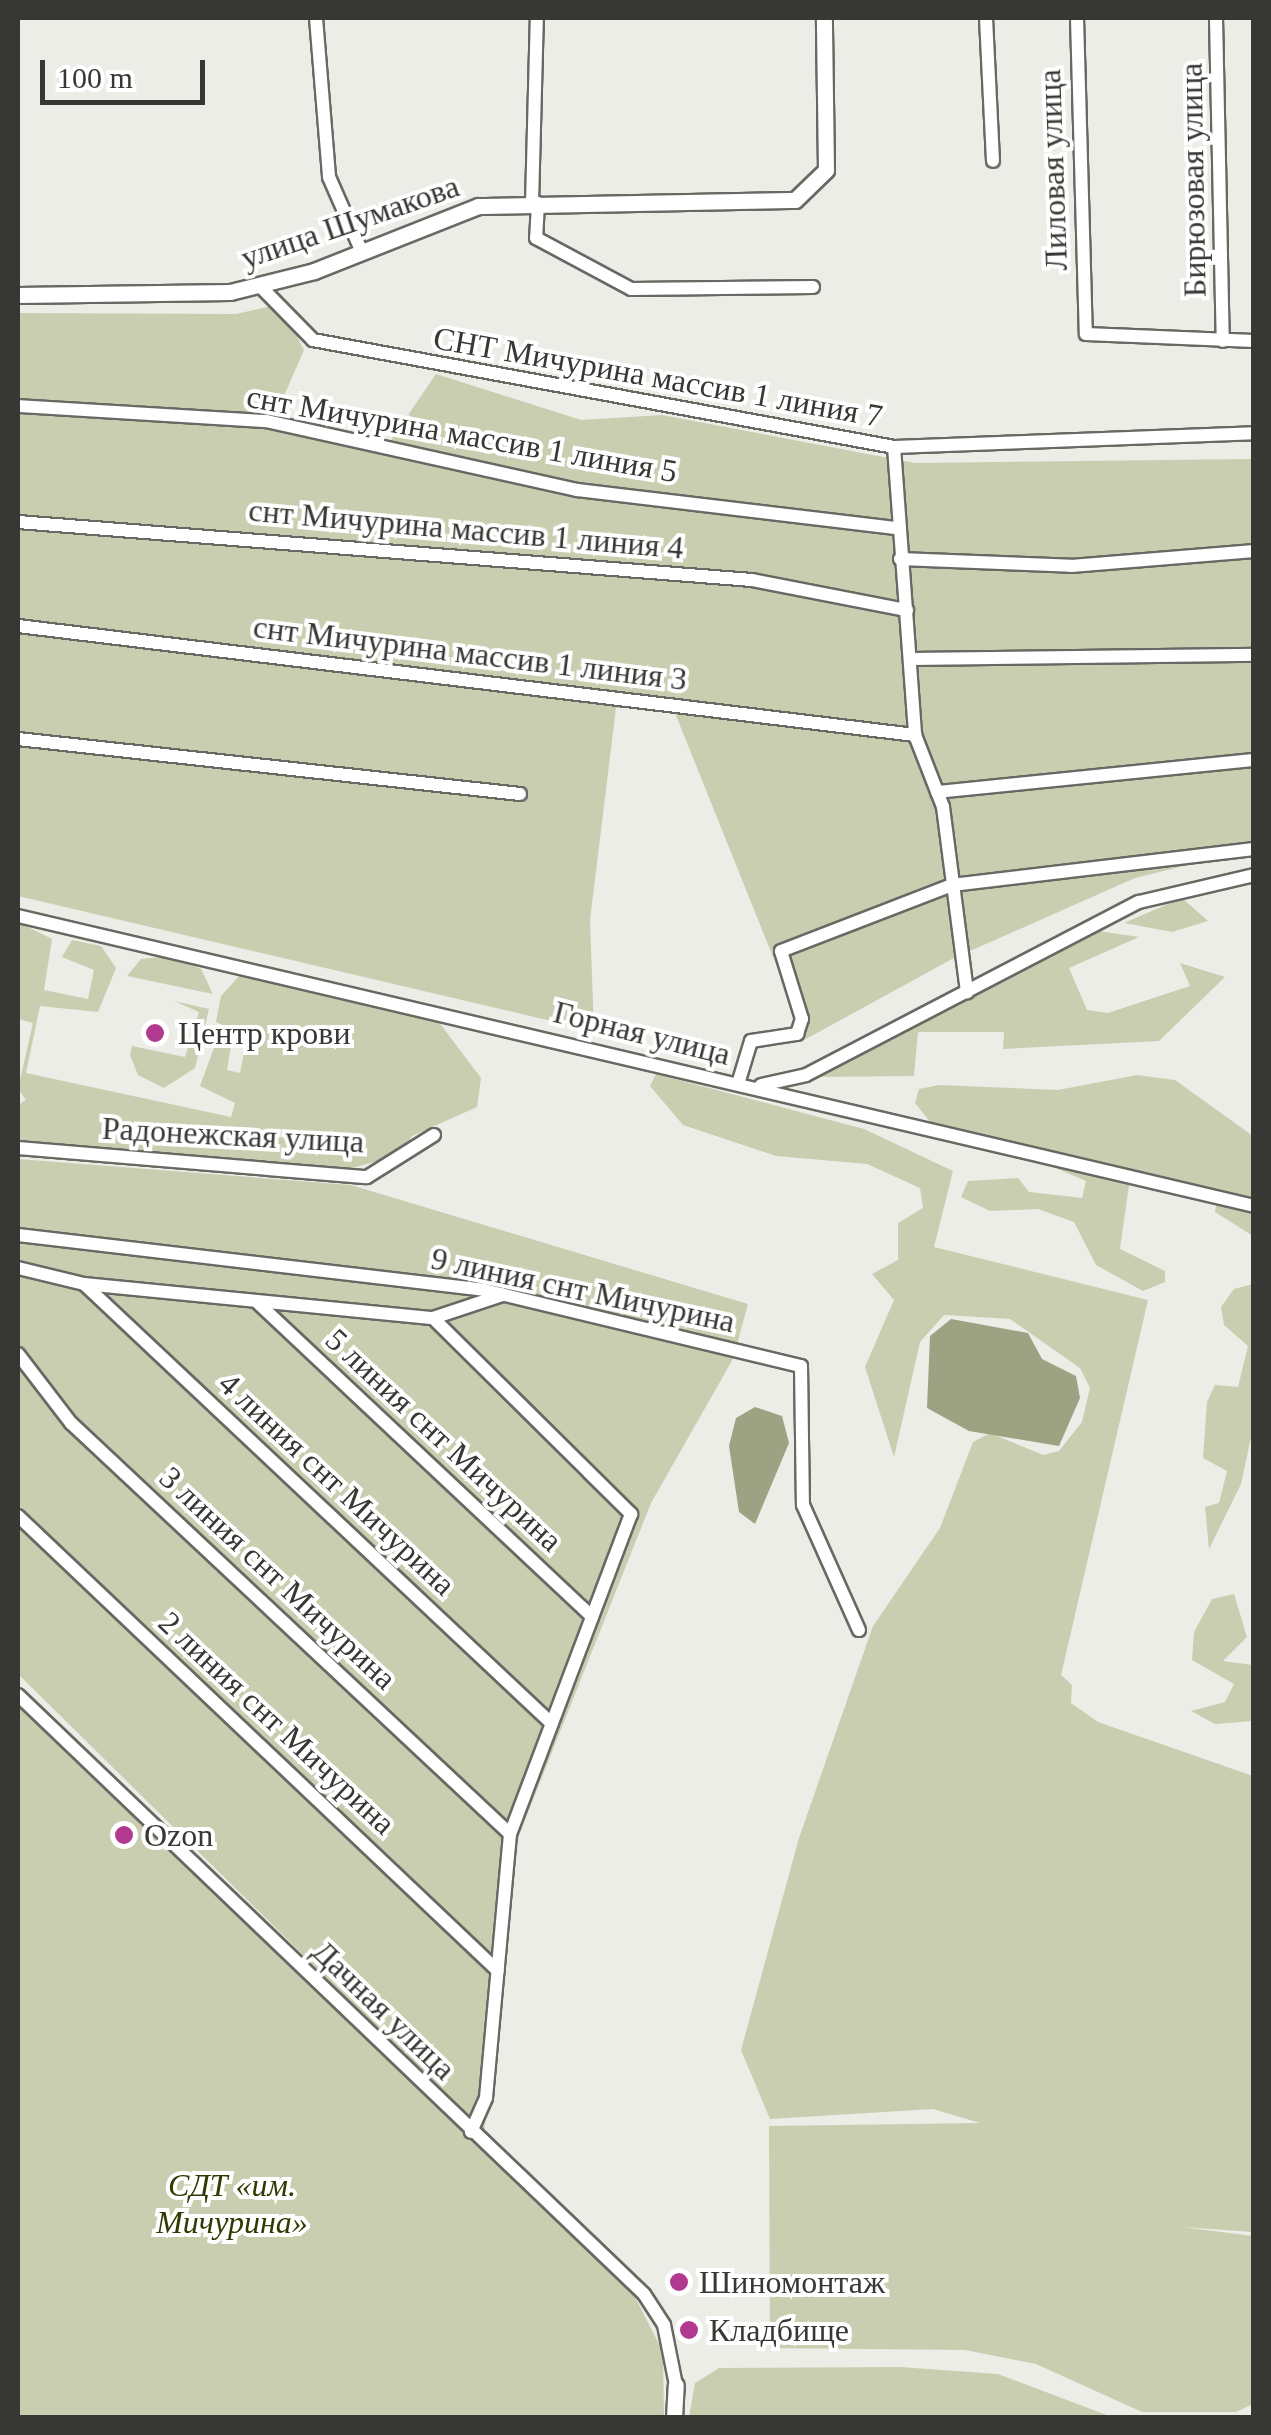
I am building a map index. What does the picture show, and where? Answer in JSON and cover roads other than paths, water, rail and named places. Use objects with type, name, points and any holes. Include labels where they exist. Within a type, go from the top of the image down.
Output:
[{"type":"street","points":[[316,18],[329,176],[362,252]]},
{"type":"street","points":[[537,18],[536,238],[631,290],[813,287]]},
{"type":"street","name":"улица Шумакова","points":[[18,295],[259,285],[362,252],[478,206],[795,200],[817,188],[826,170],[824,18]]},
{"type":"street","points":[[986,18],[993,161]]},
{"type":"street","name":"Лиловая улица","points":[[1076,18],[1086,334],[1223,341]]},
{"type":"street","name":"Бирюзовая улица","points":[[1216,18],[1223,341]]},
{"type":"street","name":"СНТ Мичурина массив 1 линия 7","points":[[259,285],[313,340],[894,447],[1254,432]]},
{"type":"street","points":[[1223,341],[1254,341]]},
{"type":"street","name":"снт Мичурина массив 1 линия 5","points":[[18,406],[266,421],[577,490],[896,528]]},
{"type":"street","points":[[894,447],[896,528],[916,659],[915,735],[937,792],[967,992]]},
{"type":"street","name":"снт Мичурина массив 1 линия 4","points":[[18,522],[752,580],[907,610]]},
{"type":"street","points":[[900,560],[1072,566],[1254,551]]},
{"type":"street","name":"снт Мичурина массив 1 линия 3","points":[[18,626],[915,735]]},
{"type":"street","points":[[916,659],[1254,655]]},
{"type":"street","points":[[18,739],[520,794]]},
{"type":"street","points":[[937,792],[1254,760]]},
{"type":"street","points":[[1254,848],[1171,866],[952,885],[781,951],[802,1020],[797,1034],[751,1041],[738,1084],[788,1082],[1138,902],[1254,875]]},
{"type":"street","name":"Горная улица","points":[[18,916],[1254,1206]]},
{"type":"street","name":"Радонежская улица","points":[[18,1148],[367,1178],[434,1135]]},
{"type":"street","name":"9 линия снт Мичурина","points":[[18,1235],[504,1294],[801,1366],[803,1505],[860,1630]]},
{"type":"street","points":[[18,1268],[84,1284],[433,1318],[504,1294]]},
{"type":"street","name":"4 линия снт Мичурина","points":[[84,1284],[552,1724]]},
{"type":"street","name":"5 линия снт Мичурина","points":[[258,1303],[592,1617]]},
{"type":"street","points":[[433,1318],[631,1514],[510,1834],[486,2098],[472,2132]]},
{"type":"street","name":"3 линия снт Мичурина","points":[[18,1354],[71,1423],[510,1834]]},
{"type":"street","name":"2 линия снт Мичурина","points":[[18,1516],[498,1971]]},
{"type":"street","name":"Дачная улица","points":[[18,1695],[644,2294],[664,2325],[676,2385]]},
{"type":"street","points":[[674,2418],[676,2385]]},
{"type":"place","name":"Центр крови","points":[[155,1033]]},
{"type":"place","name":"Ozon","points":[[124,1835]]},
{"type":"place","name":"Шиномонтаж","points":[[679,2282]]},
{"type":"place","name":"Кладбище","points":[[689,2330]]},
{"type":"park label","name":"СДТ «им. Мичурина»","points":[[232,2204]]}]
